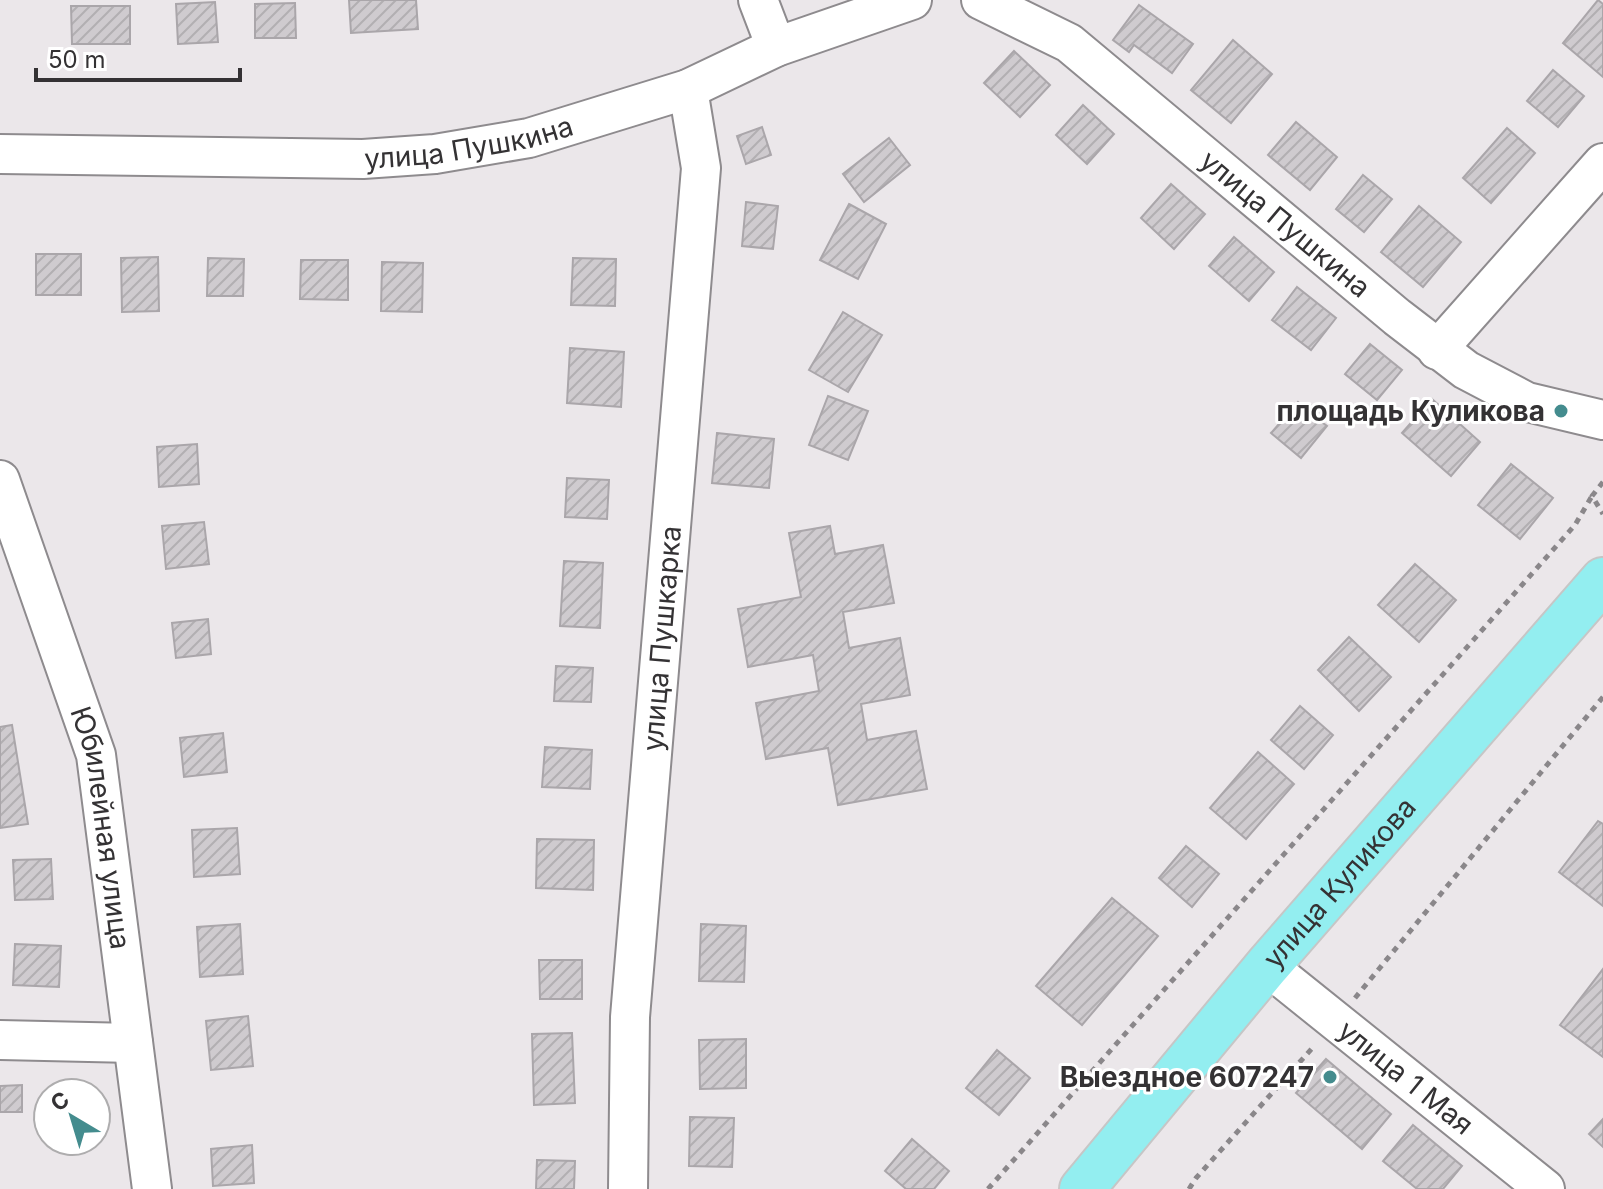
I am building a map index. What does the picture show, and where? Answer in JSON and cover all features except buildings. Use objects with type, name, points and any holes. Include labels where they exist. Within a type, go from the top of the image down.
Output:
[{"type":"main road","name":"улица Куликова","points":[[1082,1189],[1267,966],[1603,580]]},
{"type":"street","points":[[758,0],[776,47]]},
{"type":"street","name":"улица Пушкина","points":[[0,154],[363,159],[435,154],[529,138],[688,89],[776,47],[912,0]]},
{"type":"street","name":"улица Пушкина","points":[[987,1],[1069,43],[1437,350],[1496,388],[1527,402],[1603,420]]},
{"type":"street","name":"улица Пушкарка","points":[[628,1189],[630,1017],[701,168],[688,89]]},
{"type":"street","points":[[1437,350],[1603,163]]},
{"type":"street","name":"Юбилейная улица","points":[[0,480],[96,755],[152,1189]]},
{"type":"street","name":"улица 1 Мая","points":[[1267,966],[1545,1189]]},
{"type":"street","points":[[0,1040],[133,1043]]},
{"type":"path","points":[[988,1189],[1564,537],[1603,482]]},
{"type":"path","points":[[1592,496],[1603,514]]},
{"type":"path","points":[[1189,1189],[1335,1022],[1603,697]]},
{"type":"place","name":"площадь Куликова","points":[[1561,411]]},
{"type":"place","name":"Выездное 607247","points":[[1330,1077]]}]
